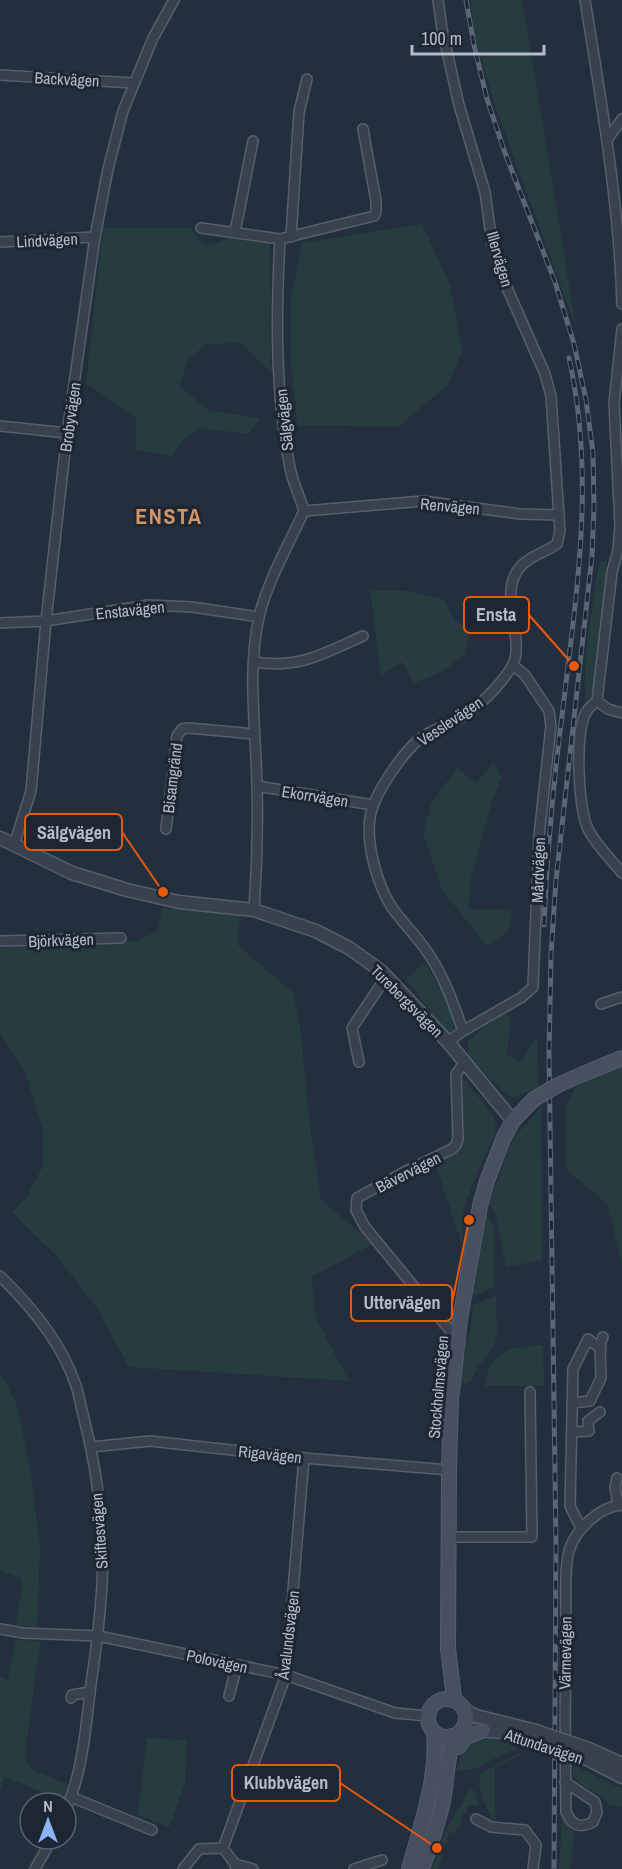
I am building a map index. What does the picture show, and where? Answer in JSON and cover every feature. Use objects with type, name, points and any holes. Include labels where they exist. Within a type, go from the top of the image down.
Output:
[{"type":"main road","name":"Stockholmsvägen","points":[[454,1700],[448,1648],[451,1400],[458,1340],[480,1206],[500,1148],[513,1121],[534,1099],[558,1085],[622,1058]]},
{"type":"main road","name":"Stockholmsvägen","points":[[439,1700],[448,1648]]},
{"type":"main road","points":[[409,1869],[433,1774],[436,1753],[434,1732],[428,1716],[434,1704],[446,1698],[460,1703],[465,1710],[467,1720],[448,1754],[443,1798]]},
{"type":"main road","points":[[422,1869],[438,1821],[458,1746],[466,1737],[483,1730]]},
{"type":"main road","points":[[434,1732],[447,1737],[459,1732]]},
{"type":"street","name":"Brobyvägen","points":[[14,845],[31,791],[46,621],[68,434],[95,237],[108,169],[123,111],[153,38],[174,0]]},
{"type":"street","name":"Illervägen","points":[[438,0],[459,105],[485,192],[492,243],[504,280],[545,374],[551,396],[559,515]]},
{"type":"street","points":[[585,0],[607,140],[622,279],[622,304]]},
{"type":"street","name":"Backvägen","points":[[0,75],[134,83]]},
{"type":"street","points":[[291,237],[299,112],[307,79]]},
{"type":"street","points":[[607,140],[622,119]]},
{"type":"street","points":[[201,228],[280,239],[374,216],[376,201],[363,129]]},
{"type":"street","points":[[235,232],[253,141]]},
{"type":"street","name":"Lindvägen","points":[[0,242],[95,237]]},
{"type":"street","name":"Sälgvägen","points":[[280,239],[278,357],[283,417],[290,470],[304,512]]},
{"type":"street","points":[[622,328],[614,403],[619,447],[620,550],[612,572],[597,701],[587,711],[581,730],[580,787],[587,828],[622,873]]},
{"type":"street","points":[[0,426],[68,434]]},
{"type":"street","name":"Renvägen","points":[[304,512],[423,501],[520,514],[559,515]]},
{"type":"street","points":[[254,910],[257,786],[254,662],[259,616],[269,588],[304,512]]},
{"type":"street","points":[[513,665],[516,652],[511,598],[512,583],[521,566],[557,544],[560,531],[559,515]]},
{"type":"street","name":"Enstavägen","points":[[0,623],[46,621],[148,606],[192,607],[259,616]]},
{"type":"street","points":[[254,662],[273,665],[300,663],[363,636]]},
{"type":"street","name":"Vesslevägen","points":[[463,1031],[446,985],[430,956],[391,907],[382,891],[370,844],[370,818],[373,805],[395,768],[417,741],[432,731],[459,719],[474,708],[495,688],[513,665]]},
{"type":"street","name":"Mårdvägen","points":[[448,1042],[522,997],[533,987],[539,836],[551,726],[549,711],[525,675],[513,665]]},
{"type":"street","points":[[597,701],[608,709],[622,713]]},
{"type":"street","name":"Bisamgränd","points":[[166,829],[177,736],[182,729],[254,734]]},
{"type":"street","name":"Ekorrvägen","points":[[257,786],[373,805]]},
{"type":"street","name":"Turebergsvägen","points":[[0,838],[72,873],[127,890],[179,902],[254,910],[316,931],[349,948],[381,971],[448,1042],[513,1121]]},
{"type":"street","name":"Björkvägen","points":[[0,941],[121,938]]},
{"type":"street","points":[[359,1062],[351,1028],[386,977]]},
{"type":"street","points":[[601,1005],[622,997]]},
{"type":"street","name":"Bävervägen","points":[[458,1340],[364,1227],[356,1210],[357,1198],[456,1145],[458,1139],[456,1074],[464,1063]]},
{"type":"street","name":"Skiftesvägen","points":[[0,1276],[44,1324],[62,1354],[75,1382],[91,1447],[101,1528],[102,1584],[98,1636],[85,1733],[72,1791]]},
{"type":"street","points":[[572,1403],[590,1401],[601,1378],[600,1345],[603,1337]]},
{"type":"street","points":[[581,1528],[570,1506],[573,1369],[588,1339],[601,1349]]},
{"type":"street","points":[[449,1537],[531,1537],[530,1392]]},
{"type":"street","points":[[572,1432],[589,1431],[588,1401]]},
{"type":"street","points":[[588,1421],[600,1412]]},
{"type":"street","name":"Rigavägen","points":[[91,1447],[150,1441],[304,1458],[449,1470]]},
{"type":"street","name":"Åvalundsvägen","points":[[223,1848],[286,1675],[304,1458]]},
{"type":"street","points":[[617,1478],[615,1486],[620,1505]]},
{"type":"street","name":"Värmevägen","points":[[566,1782],[595,1802],[597,1812],[593,1822],[585,1826],[576,1826],[566,1812],[564,1713],[568,1552],[581,1528],[597,1515],[620,1505]]},
{"type":"street","name":"Polovägen","points":[[0,1629],[23,1633],[98,1636],[286,1675],[396,1713],[428,1716]]},
{"type":"street","points":[[229,1696],[237,1665]]},
{"type":"street","points":[[71,1698],[75,1694],[90,1692]]},
{"type":"street","name":"Attundavägen","points":[[465,1710],[536,1737],[622,1764]]},
{"type":"street","name":"Attundavägen","points":[[459,1732],[483,1730],[536,1737]]},
{"type":"street","name":"Attundavägen","points":[[588,1754],[622,1777]]},
{"type":"street","points":[[78,1800],[152,1830]]},
{"type":"street","points":[[476,1819],[491,1827],[525,1830],[536,1845],[533,1869]]},
{"type":"street","points":[[183,1869],[199,1849],[223,1848],[236,1867],[253,1869]]},
{"type":"street","points":[[35,1869],[45,1851]]},
{"type":"street","points":[[354,1869],[382,1860]]},
{"type":"green space","points":[[471,0],[522,0],[576,327],[494,103],[473,30]]},
{"type":"green space","points":[[422,224],[450,285],[462,351],[448,385],[398,427],[298,425],[291,367],[291,299],[302,243]]},
{"type":"green space","points":[[103,228],[191,228],[202,243],[214,245],[228,238],[270,244],[271,372],[240,343],[206,344],[188,360],[179,386],[210,411],[260,418],[249,434],[199,428],[186,437],[172,456],[136,450],[136,418],[86,383]]},
{"type":"green space","points":[[606,561],[606,582],[593,691],[586,705],[585,670],[588,636],[600,562]]},
{"type":"green space","points":[[370,590],[406,591],[443,599],[456,622],[472,627],[464,656],[439,673],[414,683],[402,662],[381,675]]},
{"type":"green space","points":[[493,762],[502,777],[493,798],[471,877],[468,909],[511,910],[509,931],[487,946],[442,890],[423,833],[431,804],[457,768],[476,783]]},
{"type":"green space","points":[[162,908],[240,915],[237,944],[293,993],[300,1027],[311,1133],[321,1200],[373,1244],[311,1277],[316,1318],[349,1381],[129,1367],[96,1307],[56,1255],[12,1213],[26,1198],[43,1166],[43,1131],[25,1071],[0,1033],[0,948],[136,941],[158,931]]},
{"type":"green space","points":[[424,962],[448,1004],[455,1031],[447,1033],[406,979]]},
{"type":"green space","points":[[504,1013],[511,1018],[507,1055],[521,1062],[537,1036],[538,1087],[513,1098],[505,1094],[468,1056],[468,1040]]},
{"type":"green space","points":[[622,1066],[622,1265],[608,1205],[566,1169],[566,1106],[576,1087]]},
{"type":"green space","points":[[462,1078],[494,1117],[496,1131],[463,1211],[462,1245],[435,1163],[453,1152],[461,1142]]},
{"type":"green space","points":[[541,1107],[542,1260],[506,1267],[496,1215],[489,1204],[513,1139]]},
{"type":"green space","points":[[486,1214],[494,1228],[494,1287],[473,1296]]},
{"type":"green space","points":[[496,1296],[497,1332],[492,1350],[477,1368],[471,1382],[459,1385],[463,1346],[470,1332],[473,1305]]},
{"type":"green space","points":[[543,1345],[544,1386],[484,1386],[491,1363],[509,1349]]},
{"type":"green space","points":[[0,1373],[16,1402],[30,1468],[40,1547],[37,1627],[16,1625],[21,1578],[0,1571]]},
{"type":"green space","points":[[16,1640],[40,1641],[25,1756],[30,1769],[68,1784],[66,1791],[39,1791],[5,1777],[0,1789],[0,1676],[8,1680]]},
{"type":"green space","points":[[147,1738],[187,1740],[185,1783],[169,1827],[138,1815]]},
{"type":"green space","points":[[479,1738],[512,1741],[523,1746],[477,1768],[457,1771],[463,1751]]},
{"type":"green space","points":[[527,1751],[495,1767],[495,1822],[483,1799],[480,1786],[481,1774],[514,1755]]},
{"type":"green space","points":[[573,1765],[622,1789],[622,1807],[610,1805],[581,1784],[573,1776]]},
{"type":"green space","points":[[470,1789],[475,1791],[479,1805],[466,1807],[468,1813],[462,1813],[456,1832],[449,1833],[438,1869],[432,1869],[443,1835]]},
{"type":"green space","points":[[562,1818],[574,1832],[571,1869],[559,1869]]},
{"type":"railway","points":[[466,0],[487,99],[505,153],[555,282],[574,344],[586,400],[593,453],[592,556],[556,880],[551,954],[549,1053],[556,1544],[554,1869]]},
{"type":"railway","points":[[544,925],[553,794],[581,537],[581,448],[577,403],[569,358]]},
{"type":"place","name":"Ensta","points":[[574,666]]},
{"type":"place","name":"Sälgvägen","points":[[163,892]]},
{"type":"place","name":"Uttervägen","points":[[469,1220]]},
{"type":"place","name":"Klubbvägen","points":[[437,1848]]},
{"type":"district","name":"ENSTA","points":[[169,516]]}]
